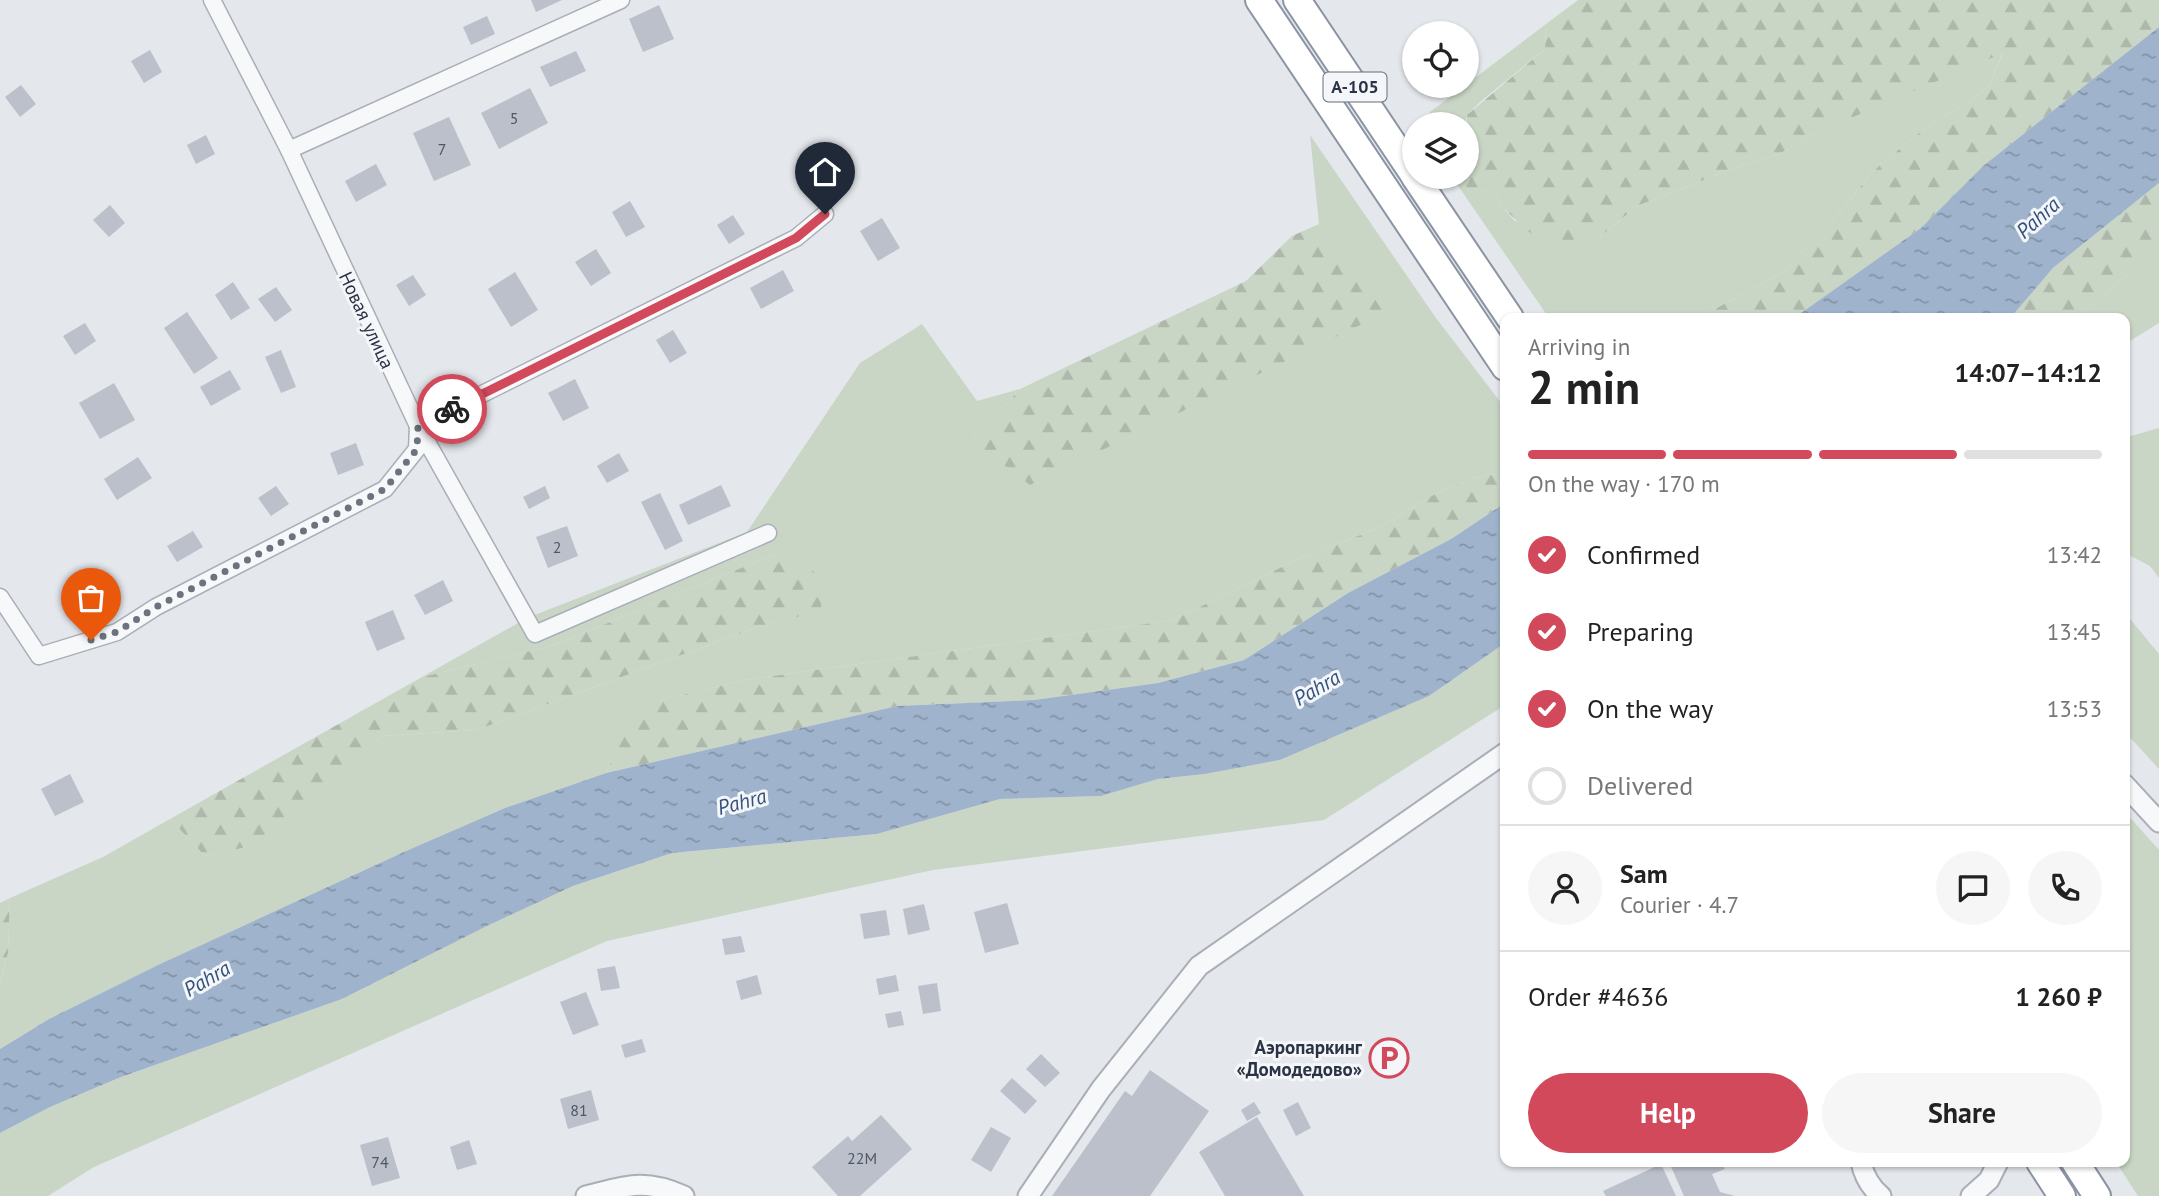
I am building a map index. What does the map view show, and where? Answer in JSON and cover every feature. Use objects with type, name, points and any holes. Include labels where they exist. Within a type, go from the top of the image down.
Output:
[{"type":"highway","name":"А-105","points":[[1259,0],[1500,360]]},
{"type":"highway","name":"А-105","points":[[1297,0],[1402,157]]},
{"type":"highway","name":"А-105","points":[[1424,189],[1507,313]]},
{"type":"highway","points":[[2043,1167],[2062,1196]]},
{"type":"highway","points":[[2077,1167],[2097,1196]]},
{"type":"street","name":"Новая улица","points":[[212,0],[289,150],[313,207],[418,426],[535,634],[768,533]]},
{"type":"street","points":[[289,150],[621,0]]},
{"type":"street","points":[[0,597],[39,656],[117,632],[156,607],[385,489],[417,449],[418,426],[796,238],[825,214]]},
{"type":"street","points":[[1028,1196],[1101,1089],[1199,966],[1500,756]]},
{"type":"street","points":[[2130,791],[2159,822]]},
{"type":"street","points":[[1862,1167],[1873,1190],[1881,1196]]},
{"type":"street","points":[[1978,1195],[1996,1167]]},
{"type":"street","points":[[586,1196],[631,1184],[662,1186],[684,1196]]},
{"type":"green space","points":[[1578,0],[2159,0],[2159,27],[1983,166],[1921,228],[1801,313],[1707,313],[1782,273],[1844,208],[1880,165],[1924,129],[1989,86],[2003,53],[1811,135],[1779,154],[1742,165],[1637,206],[1595,241],[1579,250],[1561,246],[1529,232],[1503,208],[1494,192],[1471,189],[1479,189],[1479,112],[1471,112],[1545,49],[1546,24]]},
{"type":"green space","points":[[1546,24],[1545,49],[1470,112],[1430,112],[1448,98],[1479,98],[1479,75]]},
{"type":"green space","points":[[2003,52],[1989,86],[1924,129],[1880,165],[1844,208],[1782,273],[1707,313],[1546,313],[1460,189],[1494,192],[1515,221],[1595,241],[1637,206],[1742,165],[1779,154],[1811,135]]},
{"type":"green space","points":[[1310,135],[1436,318],[1500,401],[1500,473],[1470,479],[1437,493],[1376,529],[1298,559],[1173,620],[745,680],[638,706],[606,773],[505,808],[406,851],[160,964],[49,1019],[0,1049],[0,984],[8,953],[10,898],[103,857],[170,819],[205,856],[250,846],[383,736],[477,730],[755,628],[819,611],[775,554],[552,646],[422,677],[527,618],[747,532],[860,363],[922,324],[977,401],[1020,389],[972,440],[1384,313],[1319,224]]},
{"type":"green space","points":[[2159,183],[2159,247],[2083,313],[2013,313],[2053,268]]},
{"type":"green space","points":[[1319,224],[1385,313],[1030,485],[972,440],[1020,389],[1246,281],[1292,236]]},
{"type":"green space","points":[[2159,247],[2159,323],[2130,341],[2130,313],[2083,313]]},
{"type":"green space","points":[[2159,428],[2159,578],[2150,566],[2130,556],[2130,436]]},
{"type":"green space","points":[[1500,473],[1500,506],[1451,539],[1348,593],[1244,660],[1158,683],[1034,700],[897,706],[606,773],[637,706],[745,680],[1173,620],[1298,559],[1376,529],[1437,493],[1470,479]]},
{"type":"green space","points":[[775,554],[828,578],[820,611],[755,628],[477,730],[383,736],[251,846],[205,856],[170,819],[422,677],[552,646]]},
{"type":"green space","points":[[2130,619],[2159,654],[2159,769],[2130,737]]},
{"type":"green space","points":[[1500,646],[1500,708],[1324,820],[933,870],[607,941],[94,1167],[48,1196],[0,1196],[0,1133],[50,1107],[121,1077],[342,999],[573,886],[672,853],[877,834],[1000,799],[1101,796],[1158,779],[1205,774],[1280,760],[1429,696]]},
{"type":"green space","points":[[2130,818],[2159,850],[2159,1196],[2138,1196],[2119,1167],[2130,1167]]},
{"type":"green space","points":[[10,898],[8,953],[0,984],[0,903]]},
{"type":"water","name":"Pahra","points":[[2159,27],[2159,183],[2053,268],[2014,313],[1801,313],[1921,228],[1983,166]]},
{"type":"water","name":"Pahra","points":[[1500,506],[1500,646],[1429,696],[1280,760],[1205,774],[1158,779],[1101,796],[1000,799],[877,834],[672,853],[573,886],[342,999],[121,1077],[50,1107],[0,1133],[0,1049],[49,1019],[160,964],[505,808],[606,773],[897,706],[1034,700],[1158,683],[1244,660],[1348,593],[1451,539]]},
{"type":"building","points":[[531,0],[562,0],[536,12]]},
{"type":"building","points":[[659,5],[674,39],[643,52],[629,19]]},
{"type":"building","points":[[487,16],[495,34],[471,45],[463,27]]},
{"type":"building","points":[[150,50],[162,72],[144,83],[131,61]]},
{"type":"building","points":[[576,51],[586,71],[550,87],[540,67]]},
{"type":"building","points":[[21,85],[36,104],[20,117],[5,97]]},
{"type":"building","points":[[530,88],[548,123],[499,149],[481,113]]},
{"type":"building","points":[[449,117],[471,165],[434,181],[413,133]]},
{"type":"building","points":[[206,135],[215,154],[196,164],[187,145]]},
{"type":"building","points":[[376,164],[387,185],[356,202],[345,181]]},
{"type":"building","points":[[630,201],[645,227],[626,237],[612,212]]},
{"type":"building","points":[[110,205],[125,223],[109,237],[93,220]]},
{"type":"building","points":[[733,215],[745,234],[729,244],[717,225]]},
{"type":"building","points":[[882,218],[900,248],[878,261],[860,231]]},
{"type":"building","points":[[596,249],[611,273],[591,286],[575,262]]},
{"type":"building","points":[[783,270],[794,291],[761,309],[750,288]]},
{"type":"building","points":[[515,272],[538,310],[511,327],[488,289]]},
{"type":"building","points":[[413,275],[426,295],[409,306],[396,285]]},
{"type":"building","points":[[233,282],[250,308],[231,320],[215,295]]},
{"type":"building","points":[[276,287],[292,310],[275,322],[258,299]]},
{"type":"building","points":[[187,312],[218,358],[194,374],[164,328]]},
{"type":"building","points":[[85,323],[96,341],[75,355],[63,336]]},
{"type":"building","points":[[673,330],[687,353],[670,363],[656,340]]},
{"type":"building","points":[[281,350],[296,387],[281,393],[265,357]]},
{"type":"building","points":[[230,370],[241,389],[211,406],[200,387]]},
{"type":"building","points":[[575,379],[589,408],[563,421],[548,393]]},
{"type":"building","points":[[114,383],[135,420],[100,439],[79,403]]},
{"type":"building","points":[[356,443],[364,465],[338,475],[330,453]]},
{"type":"building","points":[[619,453],[629,471],[607,483],[597,466]]},
{"type":"building","points":[[138,457],[152,478],[117,500],[104,479]]},
{"type":"building","points":[[721,485],[731,506],[688,525],[679,505]]},
{"type":"building","points":[[276,486],[289,504],[271,516],[258,498]]},
{"type":"building","points":[[545,486],[550,498],[529,509],[523,497]]},
{"type":"building","points":[[660,493],[683,541],[665,550],[641,502]]},
{"type":"building","points":[[567,526],[578,556],[548,568],[536,537]]},
{"type":"building","points":[[193,531],[203,547],[177,562],[167,546]]},
{"type":"building","points":[[443,580],[453,601],[425,615],[414,595]]},
{"type":"building","points":[[393,610],[405,639],[377,651],[365,622]]},
{"type":"building","points":[[70,774],[84,802],[55,816],[41,789]]},
{"type":"building","points":[[1007,903],[1019,944],[985,953],[974,912]]},
{"type":"building","points":[[924,904],[930,930],[908,935],[903,909]]},
{"type":"building","points":[[886,910],[890,935],[864,939],[860,914]]},
{"type":"building","points":[[741,936],[745,952],[725,955],[722,939]]},
{"type":"building","points":[[615,966],[620,988],[601,991],[597,969]]},
{"type":"building","points":[[757,975],[762,994],[741,1000],[736,981]]},
{"type":"building","points":[[896,975],[899,991],[879,995],[876,979]]},
{"type":"building","points":[[937,983],[941,1011],[923,1014],[918,986]]},
{"type":"building","points":[[586,992],[599,1025],[573,1035],[560,1002]]},
{"type":"building","points":[[901,1011],[904,1025],[888,1028],[885,1014]]},
{"type":"building","points":[[642,1039],[646,1052],[625,1058],[621,1045]]},
{"type":"building","points":[[1041,1054],[1060,1073],[1045,1087],[1026,1069]]},
{"type":"building","points":[[1150,1070],[1209,1111],[1150,1196],[1052,1196],[1125,1091],[1132,1096]]},
{"type":"building","points":[[1012,1078],[1037,1101],[1025,1114],[1000,1091]]},
{"type":"building","points":[[591,1090],[599,1120],[568,1129],[560,1099]]},
{"type":"building","points":[[1254,1102],[1261,1113],[1247,1121],[1241,1110]]},
{"type":"building","points":[[1298,1102],[1311,1128],[1296,1136],[1283,1110]]},
{"type":"building","points":[[881,1115],[912,1149],[860,1196],[838,1196],[812,1167],[848,1136],[852,1141]]},
{"type":"building","points":[[1257,1117],[1304,1196],[1225,1196],[1199,1152]]},
{"type":"building","points":[[991,1127],[1011,1138],[991,1172],[971,1160]]},
{"type":"building","points":[[388,1137],[400,1178],[372,1186],[360,1145]]},
{"type":"building","points":[[469,1140],[477,1164],[457,1170],[450,1147]]},
{"type":"building","points":[[1655,1167],[1662,1167],[1676,1196],[1606,1196],[1603,1191]]},
{"type":"building","points":[[1671,1167],[1724,1167],[1725,1169],[1712,1174],[1720,1192],[1735,1196],[1684,1196]]},
{"type":"way so far","points":[[91,640],[117,632],[156,607],[385,489],[417,449],[418,426],[452,409]]},
{"type":"place","name":"Аэропаркинг «Домодедово»","points":[[1389,1058]]},
{"type":"route","points":[[452,409],[796,238],[825,214]]}]
